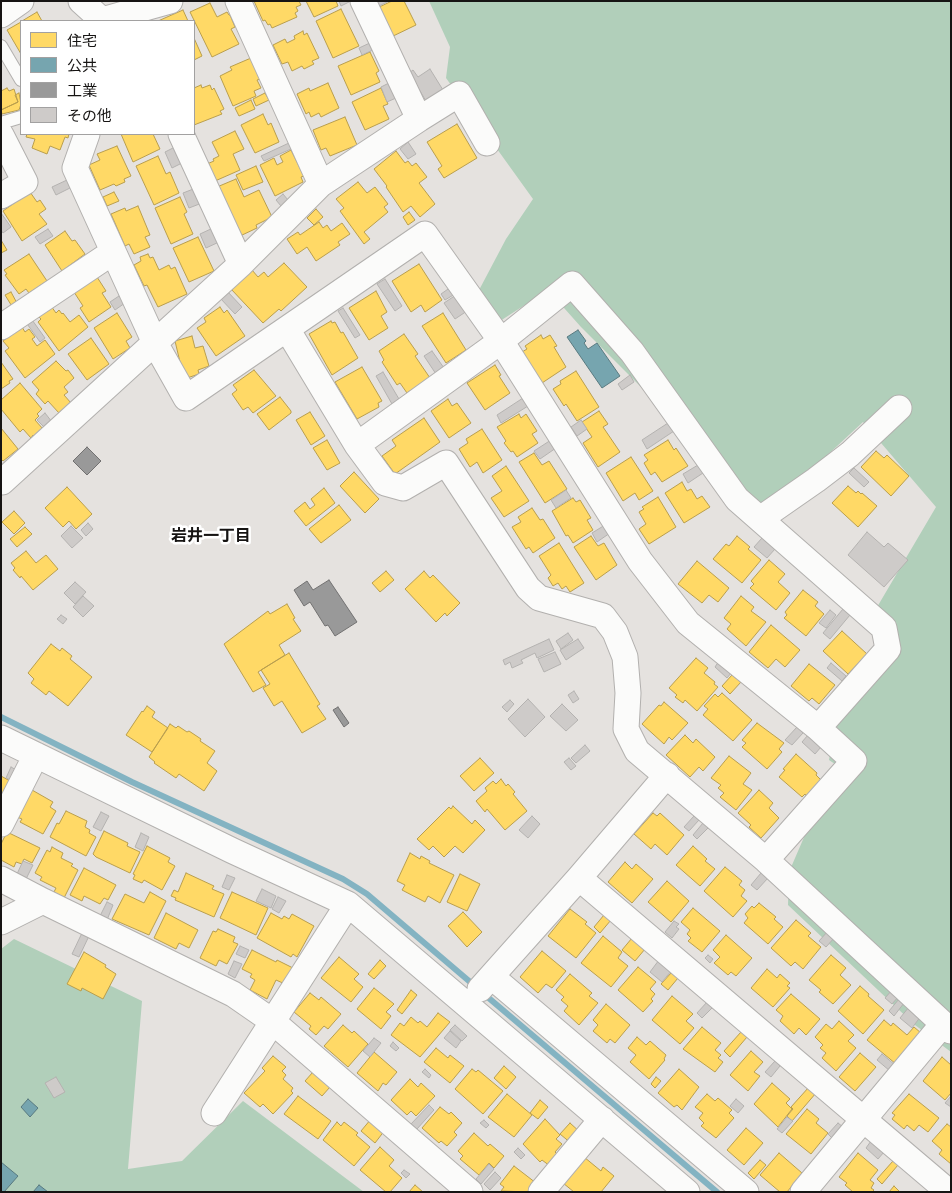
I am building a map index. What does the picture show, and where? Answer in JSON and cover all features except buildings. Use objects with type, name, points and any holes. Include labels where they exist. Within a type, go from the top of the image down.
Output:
[{"type":"street","points":[[1,15],[21,1]]},
{"type":"street","points":[[81,1],[101,20]]},
{"type":"street","points":[[108,20],[128,17],[170,1]]},
{"type":"street","points":[[238,1],[322,184]]},
{"type":"street","points":[[363,1],[420,119]]},
{"type":"street","points":[[1,481],[241,264],[322,184],[458,94],[486,143]]},
{"type":"street","points":[[1,134],[25,182],[1,196]]},
{"type":"street","points":[[87,135],[75,168],[155,343],[186,398],[425,234],[501,341],[640,561],[688,622],[818,728],[854,761],[766,860]]},
{"type":"street","points":[[181,135],[241,264]]},
{"type":"street","points":[[1,327],[114,252]]},
{"type":"street","points":[[357,445],[501,341],[572,284],[632,352],[737,499],[884,628],[888,649],[818,728]]},
{"type":"street","points":[[287,329],[357,445],[385,483],[403,488],[446,463],[523,580],[539,598],[603,616],[615,632],[625,657],[628,693],[626,729],[637,751],[766,860],[947,1027],[864,1119],[803,1192]]},
{"type":"street","points":[[760,519],[850,454],[899,408]]},
{"type":"street","points":[[1,738],[233,851],[348,904],[480,990],[746,1192]]},
{"type":"street","points":[[1,824],[36,755]]},
{"type":"street","points":[[480,990],[667,775]]},
{"type":"street","points":[[579,878],[949,1192]]},
{"type":"street","points":[[1,879],[232,994],[272,1021],[470,1192]]},
{"type":"street","points":[[1,922],[43,901]]},
{"type":"street","points":[[214,1113],[348,904]]},
{"type":"street","points":[[480,990],[602,1119],[687,1192]]},
{"type":"street","points":[[541,1192],[602,1119]]},
{"type":"lane","points":[[1,46],[20,78]]},
{"type":"lane","points":[[1,123],[20,117]]},
{"type":"green space","points":[[429,1],[951,1],[951,1052],[915,1025],[788,905],[789,872],[805,835],[844,770],[829,760],[835,725],[875,662],[873,614],[936,507],[863,422],[766,512],[581,327],[548,290],[480,334],[468,311],[506,239],[533,199],[446,78],[450,47]]},
{"type":"green space","points":[[14,939],[142,1001],[128,1169],[182,1161],[243,1101],[364,1192],[1,1192],[1,949]]},
{"type":"waterway","points":[[1,717],[132,782],[343,879],[367,894],[476,987]]},
{"type":"waterway","points":[[484,994],[717,1192]]},
{"type":"district","name":"岩井一丁目","points":[[211,537]]}]
